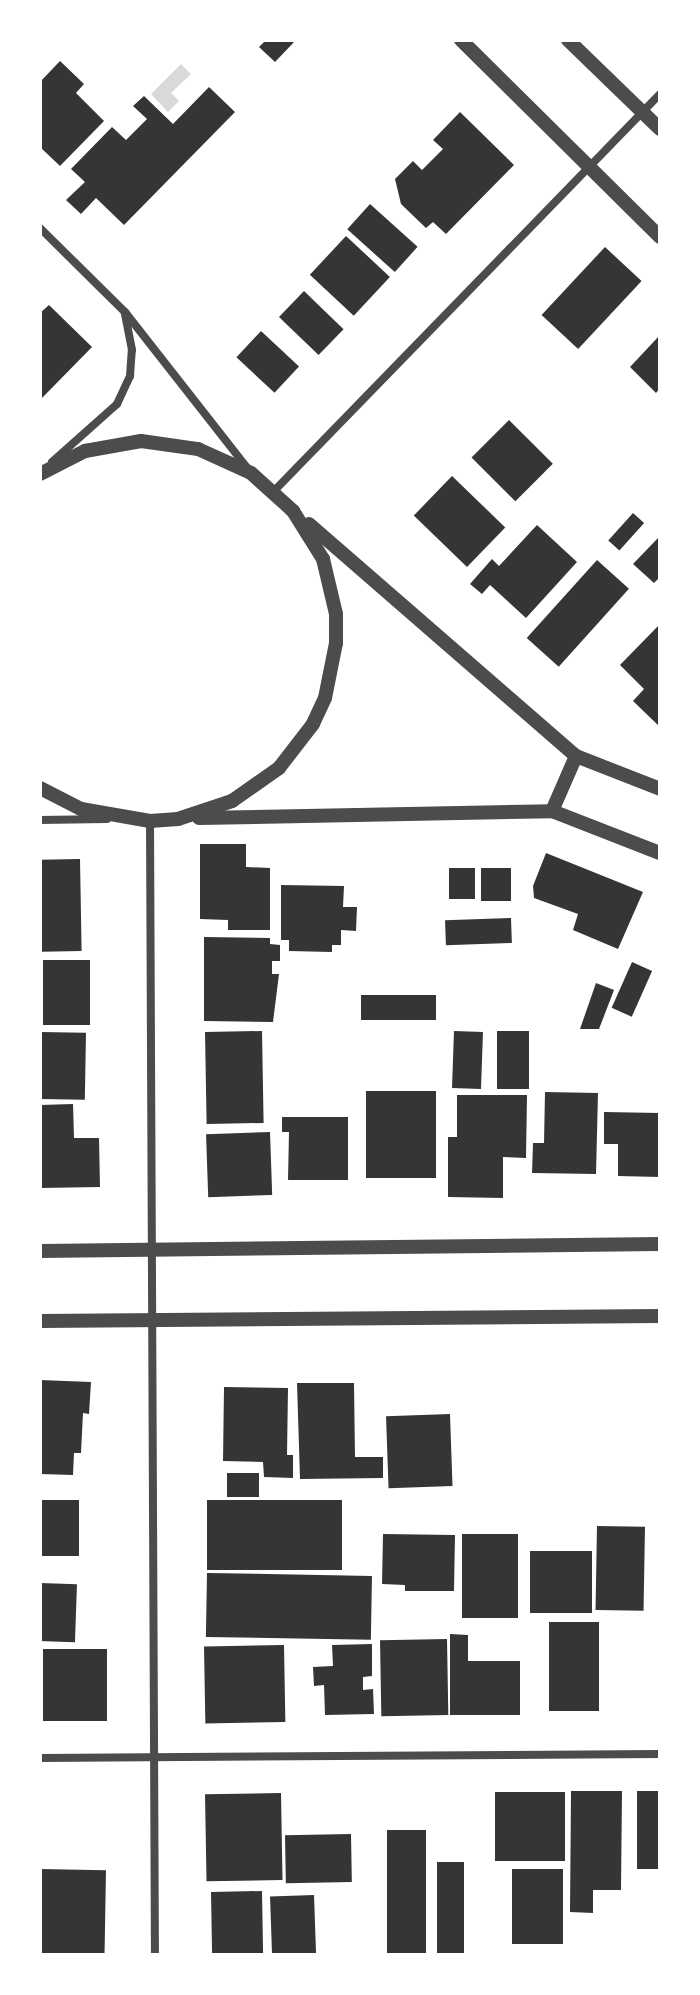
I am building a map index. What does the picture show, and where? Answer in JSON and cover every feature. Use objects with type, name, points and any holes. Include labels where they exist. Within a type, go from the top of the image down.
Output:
[{"type":"street","points":[[461,40],[660,237]]},
{"type":"street","points":[[568,40],[660,129]]},
{"type":"street","points":[[274,491],[660,94]]},
{"type":"street","points":[[40,228],[125,312],[251,473]]},
{"type":"street","points":[[40,473],[117,404],[130,376],[132,350],[125,312]]},
{"type":"street","points":[[40,473],[85,451],[141,441],[198,449],[251,473],[576,756],[660,789]]},
{"type":"street","points":[[178,819],[232,801],[279,768],[313,724],[325,698],[336,643],[331,586],[316,547],[293,511]]},
{"type":"street","points":[[552,811],[576,756]]},
{"type":"street","points":[[40,788],[81,809],[115,819]]},
{"type":"street","points":[[40,820],[150,821],[552,811],[660,853]]},
{"type":"street","points":[[150,821],[155,1955]]},
{"type":"street","points":[[40,1251],[660,1244]]},
{"type":"street","points":[[40,1321],[660,1316]]},
{"type":"street","points":[[40,1758],[660,1754]]},
{"type":"shaded area","points":[[181,64],[191,74],[171,93],[179,101],[168,112],[151,94]]},
{"type":"building","points":[[266,40],[296,40],[275,62],[259,47]]},
{"type":"building","points":[[60,61],[84,84],[76,93],[104,121],[60,166],[40,147],[40,82]]},
{"type":"building","points":[[209,87],[235,112],[124,225],[96,198],[81,214],[66,200],[85,182],[71,169],[112,127],[126,140],[147,119],[133,106],[144,96],[173,124]]},
{"type":"building","points":[[460,112],[514,165],[446,234],[433,222],[426,228],[401,204],[395,179],[413,161],[422,170],[443,149],[433,140]]},
{"type":"building","points":[[370,204],[418,247],[395,272],[347,229]]},
{"type":"building","points":[[346,236],[390,277],[354,316],[310,275]]},
{"type":"building","points":[[605,247],[642,281],[578,349],[542,315]]},
{"type":"building","points":[[304,291],[344,329],[319,355],[279,317]]},
{"type":"building","points":[[49,305],[92,347],[42,398],[40,313]]},
{"type":"building","points":[[261,331],[299,366],[274,393],[236,357]]},
{"type":"building","points":[[660,335],[660,388],[656,393],[630,367]]},
{"type":"building","points":[[509,420],[553,464],[515,501],[472,457]]},
{"type":"building","points":[[452,476],[505,527],[467,567],[414,516]]},
{"type":"building","points":[[633,513],[644,523],[619,551],[608,540]]},
{"type":"building","points":[[537,525],[577,562],[526,618],[490,585],[482,594],[470,584],[492,559],[499,566]]},
{"type":"building","points":[[658,538],[660,577],[654,583],[633,564]]},
{"type":"building","points":[[597,560],[629,589],[559,667],[527,638]]},
{"type":"building","points":[[660,624],[660,727],[633,701],[644,689],[620,665]]},
{"type":"building","points":[[200,844],[246,844],[246,867],[270,868],[270,930],[228,930],[228,920],[200,919]]},
{"type":"building","points":[[546,853],[643,892],[618,949],[573,930],[578,914],[534,898],[533,886]]},
{"type":"building","points":[[80,859],[82,951],[42,952],[40,860]]},
{"type":"building","points":[[449,868],[475,868],[475,899],[449,899]]},
{"type":"building","points":[[481,868],[511,868],[511,901],[481,901]]},
{"type":"building","points":[[281,885],[344,886],[343,907],[357,907],[356,931],[341,930],[341,945],[332,945],[332,952],[289,951],[289,940],[281,940]]},
{"type":"building","points":[[511,918],[512,943],[446,945],[445,920]]},
{"type":"building","points":[[204,937],[270,938],[270,944],[280,945],[280,961],[272,961],[272,974],[279,974],[273,1022],[204,1021]]},
{"type":"building","points":[[43,960],[90,960],[90,1025],[43,1025]]},
{"type":"building","points":[[632,962],[652,971],[632,1017],[612,1008]]},
{"type":"building","points":[[596,983],[614,990],[599,1029],[580,1029]]},
{"type":"building","points":[[361,995],[436,995],[436,1020],[361,1020]]},
{"type":"building","points":[[262,1031],[264,1123],[207,1124],[205,1032]]},
{"type":"building","points":[[454,1031],[483,1032],[481,1089],[452,1088]]},
{"type":"building","points":[[497,1031],[529,1031],[529,1089],[497,1089]]},
{"type":"building","points":[[40,1032],[86,1033],[85,1100],[40,1099]]},
{"type":"building","points":[[366,1091],[436,1091],[436,1178],[366,1178]]},
{"type":"building","points":[[545,1092],[598,1093],[596,1174],[532,1173],[533,1143],[544,1143]]},
{"type":"building","points":[[457,1095],[527,1095],[526,1158],[503,1157],[503,1198],[448,1197],[448,1137],[457,1137]]},
{"type":"building","points":[[73,1104],[74,1138],[99,1138],[100,1187],[40,1188],[40,1105]]},
{"type":"building","points":[[604,1112],[660,1113],[660,1177],[618,1176],[618,1144],[604,1144]]},
{"type":"building","points":[[282,1117],[348,1117],[348,1180],[288,1180],[289,1132],[282,1132]]},
{"type":"building","points":[[270,1132],[272,1195],[208,1197],[206,1134]]},
{"type":"building","points":[[40,1380],[91,1382],[89,1414],[83,1413],[81,1453],[74,1453],[73,1475],[40,1474]]},
{"type":"building","points":[[297,1383],[354,1383],[355,1457],[383,1457],[383,1478],[300,1479]]},
{"type":"building","points":[[224,1387],[288,1388],[287,1455],[293,1455],[293,1478],[264,1477],[263,1462],[223,1461]]},
{"type":"building","points":[[450,1414],[453,1486],[389,1488],[386,1416]]},
{"type":"building","points":[[227,1473],[259,1473],[259,1497],[227,1497]]},
{"type":"building","points":[[40,1500],[79,1500],[79,1556],[40,1556]]},
{"type":"building","points":[[207,1500],[342,1500],[342,1570],[207,1570]]},
{"type":"building","points":[[597,1526],[645,1527],[644,1611],[596,1610]]},
{"type":"building","points":[[383,1534],[455,1535],[454,1591],[405,1591],[405,1585],[382,1584]]},
{"type":"building","points":[[462,1534],[518,1534],[518,1618],[462,1618]]},
{"type":"building","points":[[530,1551],[592,1551],[592,1613],[530,1613]]},
{"type":"building","points":[[207,1573],[372,1576],[371,1640],[206,1637]]},
{"type":"building","points":[[40,1583],[77,1584],[75,1642],[40,1641]]},
{"type":"building","points":[[549,1622],[599,1622],[599,1711],[549,1711]]},
{"type":"building","points":[[450,1634],[468,1635],[468,1661],[520,1661],[520,1715],[450,1715]]},
{"type":"building","points":[[447,1639],[448,1715],[381,1716],[380,1640]]},
{"type":"building","points":[[372,1644],[372,1676],[363,1677],[363,1690],[373,1689],[374,1714],[325,1715],[324,1685],[314,1686],[313,1667],[333,1666],[332,1645]]},
{"type":"building","points":[[284,1645],[285,1722],[205,1723],[204,1646]]},
{"type":"building","points":[[43,1649],[107,1649],[107,1721],[43,1721]]},
{"type":"building","points":[[571,1791],[622,1791],[621,1890],[593,1890],[593,1913],[570,1912]]},
{"type":"building","points":[[637,1791],[660,1791],[660,1869],[637,1869]]},
{"type":"building","points":[[495,1792],[565,1792],[565,1861],[495,1861]]},
{"type":"building","points":[[281,1793],[283,1880],[207,1881],[205,1794]]},
{"type":"building","points":[[387,1830],[426,1830],[426,1955],[387,1955]]},
{"type":"building","points":[[351,1834],[352,1882],[286,1883],[285,1835]]},
{"type":"building","points":[[437,1862],[464,1862],[464,1955],[437,1955]]},
{"type":"building","points":[[40,1869],[106,1870],[105,1955],[40,1955]]},
{"type":"building","points":[[512,1869],[563,1869],[563,1944],[512,1944]]},
{"type":"building","points":[[262,1891],[263,1955],[212,1955],[211,1892]]},
{"type":"building","points":[[314,1895],[316,1955],[272,1955],[270,1897]]}]
